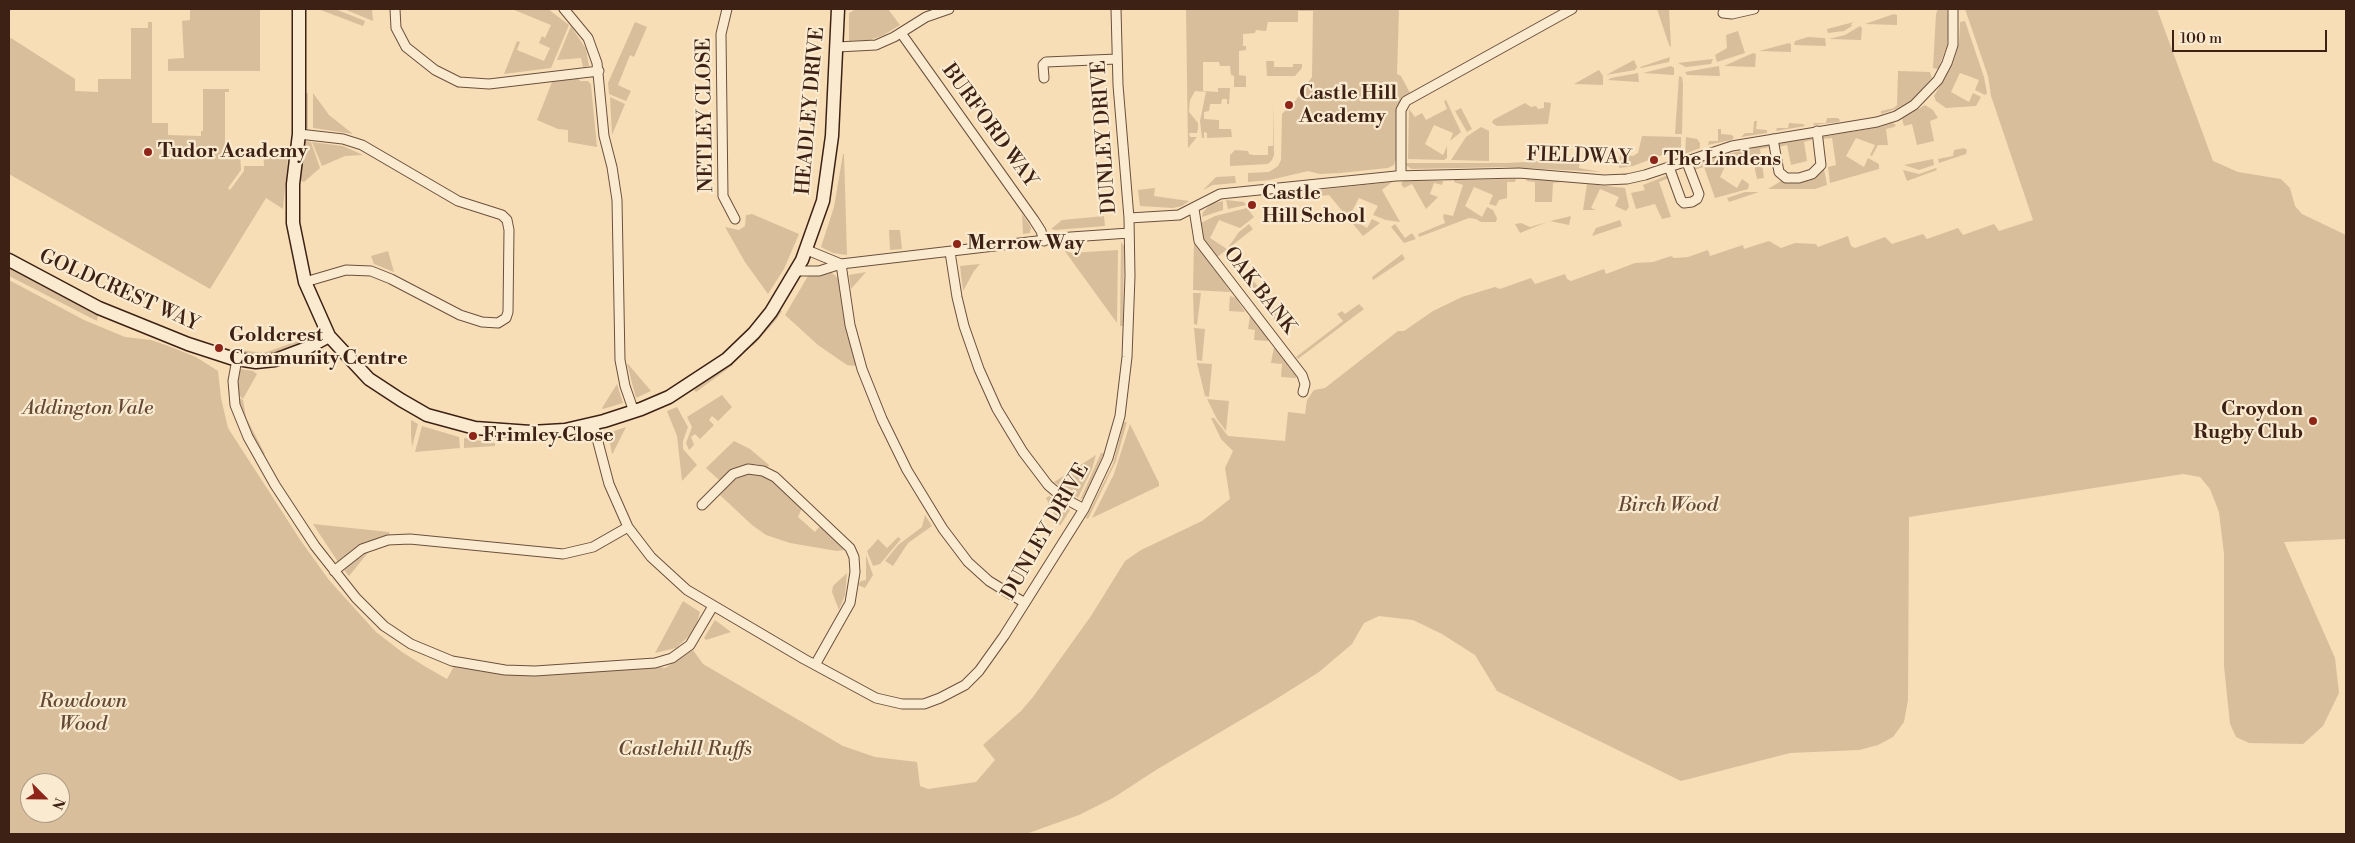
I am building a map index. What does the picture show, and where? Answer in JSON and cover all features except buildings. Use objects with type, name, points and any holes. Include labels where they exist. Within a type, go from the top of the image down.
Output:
[{"type":"street","name":"HEADLEY DRIVE","points":[[299,9],[299,134],[292,211],[296,246],[304,282],[328,336],[359,370],[374,383],[416,409],[444,421],[475,428],[520,432],[555,431],[594,423],[634,412],[679,391],[708,373],[734,352],[771,312],[797,271],[807,250],[827,183],[838,9]]},
{"type":"street","points":[[395,9],[396,28],[406,47],[435,70],[460,82],[489,84],[598,70]]},
{"type":"street","points":[[564,9],[588,38],[594,50],[598,70],[604,136],[612,167],[617,200],[620,360],[625,386],[634,412]]},
{"type":"street","name":"NETLEY CLOSE","points":[[727,9],[721,34],[723,196],[726,205],[735,219]]},
{"type":"street","points":[[837,47],[870,46],[901,33],[926,17],[949,9]]},
{"type":"street","name":"DUNLEY DRIVE","points":[[594,423],[609,484],[628,526],[644,549],[671,577],[713,606],[876,698],[909,705],[931,702],[956,691],[973,678],[1025,603],[1084,509],[1108,458],[1122,406],[1129,326],[1129,218],[1117,59],[1116,9]]},
{"type":"street","points":[[1401,176],[1401,110],[1406,101],[1572,9]]},
{"type":"street","points":[[1723,13],[1732,14],[1754,9]]},
{"type":"street","name":"FIELDWAY","points":[[1129,218],[1175,216],[1220,194],[1401,176],[1520,173],[1612,180],[1637,177],[1732,146],[1885,119],[1905,111],[1922,99],[1938,80],[1950,54],[1954,35],[1953,9]]},
{"type":"street","name":"BURFORD WAY","points":[[901,33],[1034,220],[1044,240]]},
{"type":"street","points":[[1044,78],[1043,65],[1046,62],[1117,59]]},
{"type":"street","points":[[1773,139],[1778,172],[1786,178],[1799,178],[1812,174],[1821,165],[1817,131]]},
{"type":"street","points":[[299,134],[342,139],[368,148],[458,201],[502,215],[507,220],[509,230],[508,312],[506,318],[498,323],[482,322],[460,315],[392,278],[370,271],[346,270],[304,282]]},
{"type":"street","points":[[1669,167],[1681,200],[1684,203],[1692,202],[1696,200],[1699,194],[1686,160]]},
{"type":"street","name":"OAK BANK","points":[[1194,208],[1199,242],[1302,375],[1303,392]]},
{"type":"street","points":[[797,271],[819,271],[840,264],[1044,240],[1129,233]]},
{"type":"street","points":[[807,250],[840,264]]},
{"type":"street","points":[[950,252],[964,326],[982,376],[997,409],[1023,452],[1048,485],[1062,497],[1084,509]]},
{"type":"street","name":"GOLDCREST WAY","points":[[9,260],[68,293],[105,310],[196,347],[237,359],[256,362],[275,360],[307,348],[328,336]]},
{"type":"street","points":[[840,264],[850,324],[863,372],[882,419],[907,470],[943,529],[968,562],[989,581],[1025,603]]},
{"type":"street","points":[[237,359],[233,381],[234,395],[243,427],[282,496],[334,571],[375,618],[410,644],[452,661],[505,670],[535,671],[664,661],[690,645],[713,606]]},
{"type":"street","points":[[702,505],[728,478],[743,470],[764,471],[775,477],[843,540],[853,552],[855,567],[854,585],[850,602],[815,665]]},
{"type":"street","points":[[334,571],[362,549],[388,540],[410,539],[563,554],[575,553],[593,547],[628,526]]},
{"type":"green space","points":[[190,9],[260,9],[260,71],[168,71],[168,59],[184,58],[182,21],[190,20]]},
{"type":"green space","points":[[318,9],[335,9],[365,21],[363,26]]},
{"type":"green space","points":[[344,9],[372,9],[373,21]]},
{"type":"green space","points":[[512,9],[548,9],[569,25],[551,68],[504,74],[517,41],[520,42],[517,50],[544,61],[550,48],[539,43],[542,36],[545,38],[551,25]]},
{"type":"green space","points":[[856,9],[888,9],[900,25],[882,36],[870,40],[849,41],[849,13]]},
{"type":"green space","points":[[1186,9],[1399,9],[1397,74],[1401,76],[1410,93],[1402,99],[1399,106],[1397,155],[1394,165],[1388,168],[1340,173],[1320,174],[1308,171],[1270,180],[1248,182],[1248,173],[1269,172],[1278,166],[1281,160],[1282,114],[1296,100],[1312,77],[1313,11],[1298,11],[1298,22],[1268,22],[1266,31],[1256,30],[1255,33],[1243,34],[1243,46],[1246,46],[1246,50],[1239,51],[1239,75],[1246,76],[1246,87],[1234,87],[1234,76],[1231,75],[1230,66],[1220,66],[1219,62],[1203,62],[1203,91],[1218,92],[1218,88],[1230,88],[1229,104],[1227,104],[1227,99],[1222,99],[1221,104],[1210,104],[1209,111],[1204,112],[1204,119],[1219,120],[1219,129],[1231,129],[1232,137],[1207,138],[1207,133],[1204,132],[1204,138],[1202,138],[1200,121],[1206,92],[1195,91],[1190,100],[1189,112],[1198,123],[1198,129],[1197,133],[1189,133],[1190,137],[1197,137],[1188,148]]},
{"type":"green space","points":[[1657,9],[1669,9],[1671,47],[1669,45]]},
{"type":"green space","points":[[1938,9],[1947,9],[1949,26],[1947,46],[1938,69],[1933,68],[1936,14]]},
{"type":"green space","name":"Birch Wood","points":[[1965,9],[2157,9],[2213,161],[2238,172],[2281,179],[2290,188],[2295,206],[2302,214],[2346,235],[2346,539],[2284,542],[2335,658],[2339,693],[2323,726],[2303,744],[2249,743],[2236,737],[2230,724],[2224,666],[2224,554],[2219,512],[2210,489],[2200,477],[2183,474],[1909,517],[1908,700],[1904,722],[1893,737],[1878,745],[1859,750],[1790,753],[1681,781],[1497,691],[1475,655],[1442,634],[1413,620],[1379,616],[1364,623],[1352,644],[1319,672],[1273,701],[1156,770],[1113,798],[1079,815],[1026,834],[9,834],[9,280],[84,320],[125,337],[151,340],[166,345],[196,357],[218,371],[221,398],[228,428],[301,541],[329,580],[376,632],[402,652],[447,679],[454,666],[512,675],[653,666],[665,668],[693,650],[703,664],[843,746],[875,757],[917,762],[920,786],[928,789],[976,782],[995,760],[983,745],[1021,711],[1033,697],[1091,616],[1125,561],[1141,550],[1202,521],[1230,499],[1225,468],[1233,451],[1221,439],[1211,418],[1214,418],[1228,436],[1285,441],[1288,412],[1305,414],[1307,400],[1314,390],[1325,388],[1398,331],[1404,331],[1433,311],[1462,297],[1495,287],[1500,289],[1531,278],[1535,284],[1565,274],[1567,279],[1571,281],[1604,269],[1606,274],[1635,263],[1653,262],[1671,256],[1674,258],[1688,257],[1708,250],[1710,256],[1743,245],[1744,249],[1769,241],[1781,248],[1795,243],[1816,244],[1818,247],[1848,236],[1851,246],[1855,248],[1885,237],[1892,244],[1923,234],[1927,239],[1958,228],[1963,235],[1994,224],[1999,231],[2033,220],[1991,96],[1988,76]]},
{"type":"green space","points":[[1894,14],[1897,15],[1897,25],[1865,24]]},
{"type":"green space","points":[[1965,21],[1984,77],[1987,93],[1985,95],[1975,90],[1979,80],[1960,73],[1951,92],[1969,102],[1973,93],[1981,97],[1976,106],[1946,108],[1936,101],[1934,96],[1953,63],[1959,43],[1960,22]]},
{"type":"green space","points":[[148,22],[152,22],[152,123],[168,123],[168,135],[201,136],[201,131],[203,131],[203,89],[229,89],[229,92],[225,92],[225,150],[240,152],[241,170],[228,188],[230,190],[244,171],[244,166],[264,166],[263,149],[289,147],[283,209],[266,198],[210,289],[9,174],[9,40],[11,38],[75,79],[75,91],[98,92],[98,79],[131,79],[131,28],[148,28]]},
{"type":"green space","points":[[635,22],[647,27],[634,57],[630,55],[618,85],[631,91],[626,101],[609,94],[608,83]]},
{"type":"green space","points":[[1854,22],[1851,24],[1852,26],[1844,31],[1828,33],[1827,29]]},
{"type":"green space","points":[[571,26],[586,49],[589,66],[583,67],[581,58],[557,60]]},
{"type":"green space","points":[[1860,26],[1862,28],[1861,40],[1829,39],[1845,35]]},
{"type":"green space","points":[[1738,31],[1745,53],[1717,62],[1715,55],[1727,48],[1726,35]]},
{"type":"green space","points":[[1808,37],[1825,38],[1826,46],[1794,45],[1795,41]]},
{"type":"green space","points":[[1791,44],[1791,52],[1759,51]]},
{"type":"green space","points":[[1753,53],[1756,54],[1755,67],[1724,66]]},
{"type":"green space","points":[[1670,57],[1669,62],[1640,67]]},
{"type":"green space","points":[[1713,59],[1711,64],[1686,67],[1678,63]]},
{"type":"green space","points":[[1634,60],[1637,67],[1635,70],[1606,75]]},
{"type":"green space","points":[[1266,61],[1274,61],[1274,67],[1293,67],[1293,64],[1302,64],[1302,68],[1295,76],[1267,76]]},
{"type":"green space","points":[[1671,66],[1674,68],[1674,75],[1643,73]]},
{"type":"green space","points":[[1719,66],[1720,76],[1687,75],[1685,72]]},
{"type":"green space","points":[[1599,70],[1603,76],[1603,85],[1574,84]]},
{"type":"green space","points":[[1898,71],[1930,72],[1932,78],[1913,99],[1896,109],[1881,114],[1881,111],[1894,108],[1897,105]]},
{"type":"green space","points":[[1638,73],[1639,82],[1608,80],[1611,78]]},
{"type":"green space","points":[[1679,76],[1682,77],[1683,84],[1682,134],[1675,134]]},
{"type":"green space","points":[[578,78],[580,81],[588,81],[591,85],[597,147],[568,142],[568,130],[558,129],[537,120],[552,82]]},
{"type":"green space","points":[[305,93],[308,93],[308,130],[306,127]]},
{"type":"green space","points":[[313,93],[329,115],[353,134],[313,128]]},
{"type":"green space","points":[[610,97],[625,104],[612,135]]},
{"type":"green space","points":[[1446,100],[1461,132],[1450,141],[1453,133],[1434,125],[1425,144],[1443,155],[1447,146],[1447,158],[1444,160],[1408,159],[1409,109],[1415,117],[1422,113],[1426,120],[1447,109],[1444,101]]},
{"type":"green space","points":[[1273,101],[1274,155],[1272,160],[1268,164],[1230,166],[1230,155],[1235,150],[1248,151],[1249,154],[1253,155],[1268,155],[1268,146],[1273,146]]},
{"type":"green space","points":[[1544,102],[1551,103],[1548,124],[1497,126],[1492,123],[1493,120],[1525,103],[1531,107],[1536,106],[1538,109],[1544,108]]},
{"type":"green space","points":[[1925,105],[1933,110],[1938,118],[1930,121],[1934,141],[1917,145],[1912,124],[1904,126],[1902,119]]},
{"type":"green space","points":[[1461,108],[1472,129],[1467,132],[1455,111]]},
{"type":"green space","points":[[1827,118],[1838,118],[1840,120],[1839,122],[1813,125],[1814,123],[1826,123]]},
{"type":"green space","points":[[1754,121],[1757,121],[1756,129],[1767,130],[1767,133],[1741,137],[1745,133],[1753,133]]},
{"type":"green space","points":[[1789,123],[1803,124],[1805,126],[1776,131],[1777,128],[1788,128]]},
{"type":"green space","points":[[1893,123],[1896,125],[1894,127],[1886,129],[1888,145],[1878,145],[1872,156],[1870,155],[1875,145],[1856,138],[1846,156],[1864,167],[1868,158],[1879,164],[1879,169],[1830,183],[1828,167],[1836,165],[1832,138],[1821,139],[1821,137]]},
{"type":"green space","points":[[1481,127],[1489,131],[1489,161],[1451,160],[1466,137]]},
{"type":"green space","points":[[1718,129],[1721,129],[1721,134],[1732,135],[1734,138],[1708,145],[1709,141],[1718,141]]},
{"type":"green space","points":[[1642,136],[1681,137],[1681,148],[1633,166],[1619,168],[1620,155],[1633,156],[1638,153]]},
{"type":"green space","points":[[1686,137],[1697,139],[1700,143],[1700,148],[1685,154]]},
{"type":"green space","points":[[1811,138],[1812,140],[1804,142],[1807,161],[1791,165],[1787,145],[1779,147],[1778,144]]},
{"type":"green space","points":[[306,141],[311,142],[320,168],[304,182],[299,180],[304,143]]},
{"type":"green space","points":[[312,142],[343,146],[363,155],[345,156],[322,166]]},
{"type":"green space","points":[[1767,145],[1770,147],[1760,149],[1764,178],[1757,179],[1754,165],[1748,166],[1729,158],[1720,177],[1737,188],[1742,179],[1749,184],[1748,189],[1715,198],[1704,167],[1694,170],[1693,164],[1710,158]]},
{"type":"green space","points":[[1964,148],[1967,150],[1966,154],[1939,163],[1938,159],[1953,156],[1954,150]]},
{"type":"green space","points":[[843,154],[847,255],[833,253],[821,247],[834,207]]},
{"type":"green space","points":[[1580,159],[1579,168],[1601,172],[1506,167],[1412,169],[1405,165],[1406,163],[1507,163]]},
{"type":"green space","points":[[1933,159],[1934,165],[1919,170],[1904,165]]},
{"type":"green space","points":[[1936,168],[1937,170],[1907,181],[1903,170],[1919,174]]},
{"type":"green space","points":[[1824,169],[1827,185],[1815,189],[1768,189],[1781,181],[1798,182]]},
{"type":"green space","points":[[1668,175],[1669,178],[1659,182],[1671,217],[1662,219],[1655,204],[1636,209],[1631,193],[1645,190],[1643,185]]},
{"type":"green space","points":[[1235,176],[1236,183],[1213,185],[1203,190],[1216,177]]},
{"type":"green space","points":[[1516,179],[1515,182],[1507,182],[1507,198],[1499,200],[1496,206],[1489,204],[1493,195],[1474,187],[1465,206],[1482,217],[1487,207],[1493,210],[1497,218],[1496,222],[1481,222],[1469,218],[1419,237],[1418,234],[1445,223],[1444,214],[1453,216],[1463,185],[1454,182],[1454,180]]},
{"type":"green space","points":[[1527,179],[1562,182],[1553,183],[1552,202],[1535,202],[1535,182],[1526,181]]},
{"type":"green space","points":[[1403,181],[1443,181],[1442,185],[1434,183],[1430,194],[1438,197],[1426,209],[1412,184],[1404,188],[1401,184]]},
{"type":"green space","points":[[1392,182],[1382,190],[1400,222],[1386,220],[1373,215],[1378,206],[1359,198],[1349,217],[1367,228],[1372,219],[1380,223],[1363,236],[1329,195],[1285,200],[1279,198],[1326,189]]},
{"type":"green space","points":[[1587,184],[1625,188],[1629,207],[1626,211],[1615,206],[1619,197],[1600,189],[1591,208],[1596,210],[1583,210]]},
{"type":"green space","points":[[1155,188],[1154,196],[1189,201],[1182,206],[1173,208],[1140,206],[1138,190]]},
{"type":"green space","points":[[1745,192],[1759,192],[1729,202],[1727,198]]},
{"type":"green space","points":[[1226,200],[1244,202],[1246,205],[1228,209]]},
{"type":"green space","points":[[1223,201],[1223,210],[1202,217],[1203,212],[1211,204]]},
{"type":"green space","points":[[1247,208],[1254,217],[1240,228],[1219,220],[1210,238],[1227,249],[1239,232],[1249,224],[1253,229],[1216,258],[1202,237],[1201,223],[1215,216]]},
{"type":"green space","points":[[752,214],[799,234],[784,269],[768,294],[745,262],[725,227],[739,230],[745,226],[746,215]]},
{"type":"green space","points":[[1022,214],[1031,227],[1030,233],[1023,234]]},
{"type":"green space","points":[[1104,216],[1105,226],[1051,229],[1062,220]]},
{"type":"green space","points":[[1571,216],[1569,225],[1550,221]]},
{"type":"green space","points":[[1620,220],[1622,226],[1592,236],[1596,228]]},
{"type":"green space","points":[[1547,222],[1520,233],[1515,224],[1521,223],[1530,227]]},
{"type":"green space","points":[[1395,224],[1405,238],[1412,233],[1416,239],[1404,243],[1391,227]]},
{"type":"green space","points":[[889,230],[900,230],[902,249],[890,250]]},
{"type":"green space","points":[[1194,241],[1230,291],[1230,292],[1193,290]]},
{"type":"green space","points":[[1121,242],[1124,246],[1123,326],[1120,326]]},
{"type":"green space","points":[[1064,250],[1071,253],[1118,250],[1117,323]]},
{"type":"green space","points":[[388,251],[394,272],[374,264],[371,256]]},
{"type":"green space","points":[[1402,254],[1405,259],[1373,280],[1372,277]]},
{"type":"green space","points":[[980,264],[974,271],[963,291],[960,266]]},
{"type":"green space","points":[[9,267],[98,314],[97,321],[9,276]]},
{"type":"green space","points":[[866,272],[851,289],[849,275]]},
{"type":"green space","points":[[832,273],[838,278],[848,335],[857,363],[854,366],[847,365],[818,345],[785,315],[808,276]]},
{"type":"green space","points":[[1251,278],[1261,290],[1255,294],[1246,282]]},
{"type":"green space","points":[[1193,293],[1201,293],[1197,325],[1194,324]]},
{"type":"green space","points":[[1230,296],[1236,298],[1245,312],[1229,311]]},
{"type":"green space","points":[[1359,304],[1364,309],[1298,359],[1296,357],[1343,321],[1337,314],[1342,311],[1345,314]]},
{"type":"green space","points":[[1273,306],[1284,321],[1279,325],[1267,310]]},
{"type":"green space","points":[[780,310],[782,311],[776,320],[753,346],[751,344]]},
{"type":"green space","points":[[1250,316],[1269,338],[1268,341],[1254,340],[1255,330],[1248,329]]},
{"type":"green space","points":[[1194,328],[1205,329],[1202,361],[1197,360]]},
{"type":"green space","points":[[309,337],[310,339],[267,355],[256,356],[224,350],[224,348],[264,353]]},
{"type":"green space","points":[[1274,347],[1296,378],[1281,377],[1282,364],[1271,363]]},
{"type":"green space","points":[[731,363],[733,365],[696,392],[694,390]]},
{"type":"green space","points":[[1197,363],[1212,364],[1209,397],[1205,396]]},
{"type":"green space","points":[[628,364],[651,391],[636,398]]},
{"type":"green space","points":[[240,369],[253,371],[257,374],[243,399],[237,393]]},
{"type":"green space","points":[[617,384],[623,403],[603,409],[602,408]]},
{"type":"green space","points":[[722,395],[732,407],[718,421],[712,416],[709,420],[714,425],[700,439],[695,434],[691,437],[694,445],[689,450],[686,443],[692,427],[687,417]]},
{"type":"green space","points":[[238,397],[243,400],[246,417],[265,454],[262,456],[247,426]]},
{"type":"green space","points":[[1207,399],[1229,401],[1226,431],[1217,419]]},
{"type":"green space","points":[[677,407],[688,427],[683,441],[683,449],[697,465],[682,481],[677,436],[667,411]]},
{"type":"green space","points":[[411,420],[418,424],[412,447],[411,434]]},
{"type":"green space","points":[[1124,422],[1127,422],[1116,461],[1088,519],[1086,518],[1113,464]]},
{"type":"green space","points":[[1130,424],[1159,486],[1092,518],[1114,474]]},
{"type":"green space","points":[[422,426],[459,437],[460,448],[415,452]]},
{"type":"green space","points":[[626,427],[613,453],[612,454],[608,433]]},
{"type":"green space","points":[[464,438],[495,443],[495,446],[464,448]]},
{"type":"green space","points":[[734,441],[750,449],[769,465],[768,467],[756,464],[741,466],[719,480],[706,468]]},
{"type":"green space","points":[[1101,453],[1104,453],[1090,485],[1080,500]]},
{"type":"green space","points":[[1096,455],[1092,469],[1078,498],[1054,482]]},
{"type":"green space","points":[[748,474],[763,476],[773,481],[802,508],[798,517],[815,532],[819,527],[823,528],[844,550],[837,551],[790,543],[766,535],[752,525],[720,495],[724,491],[722,489],[731,481]]},
{"type":"green space","points":[[1049,496],[1070,510],[1060,526],[1046,498]]},
{"type":"green space","points":[[925,515],[932,526],[908,543],[893,566],[885,561],[898,545],[922,527]]},
{"type":"green space","points":[[313,524],[389,532],[390,535],[364,543],[338,562]]},
{"type":"green space","points":[[898,537],[901,539],[880,564],[873,566],[867,551],[878,539],[887,548]]},
{"type":"green space","points":[[371,549],[349,576],[344,570],[346,567]]},
{"type":"green space","points":[[866,555],[873,575],[865,588],[858,585],[861,581],[866,580]]},
{"type":"green space","points":[[847,573],[845,595],[839,610],[832,592],[833,586]]},
{"type":"green space","points":[[683,601],[700,612],[697,623],[689,636],[676,648],[655,653]]},
{"type":"green space","points":[[715,620],[731,632],[706,640],[704,638]]},
{"type":"place","name":"Castle Hill Academy","points":[[1289,105]]},
{"type":"place","name":"Tudor Academy","points":[[148,152]]},
{"type":"place","name":"The Lindens","points":[[1654,160]]},
{"type":"place","name":"Castle Hill School","points":[[1252,205]]},
{"type":"place","name":"Merrow Way","points":[[957,244]]},
{"type":"place","name":"Goldcrest Community Centre","points":[[219,348]]},
{"type":"place","name":"Croydon Rugby Club","points":[[2313,421]]},
{"type":"place","name":"Frimley Close","points":[[473,436]]},
{"type":"park label","name":"Addington Vale","points":[[88,409]]},
{"type":"park label","name":"Rowdown Wood","points":[[83,714]]},
{"type":"park label","name":"Castlehill Ruffs","points":[[685,750]]}]
